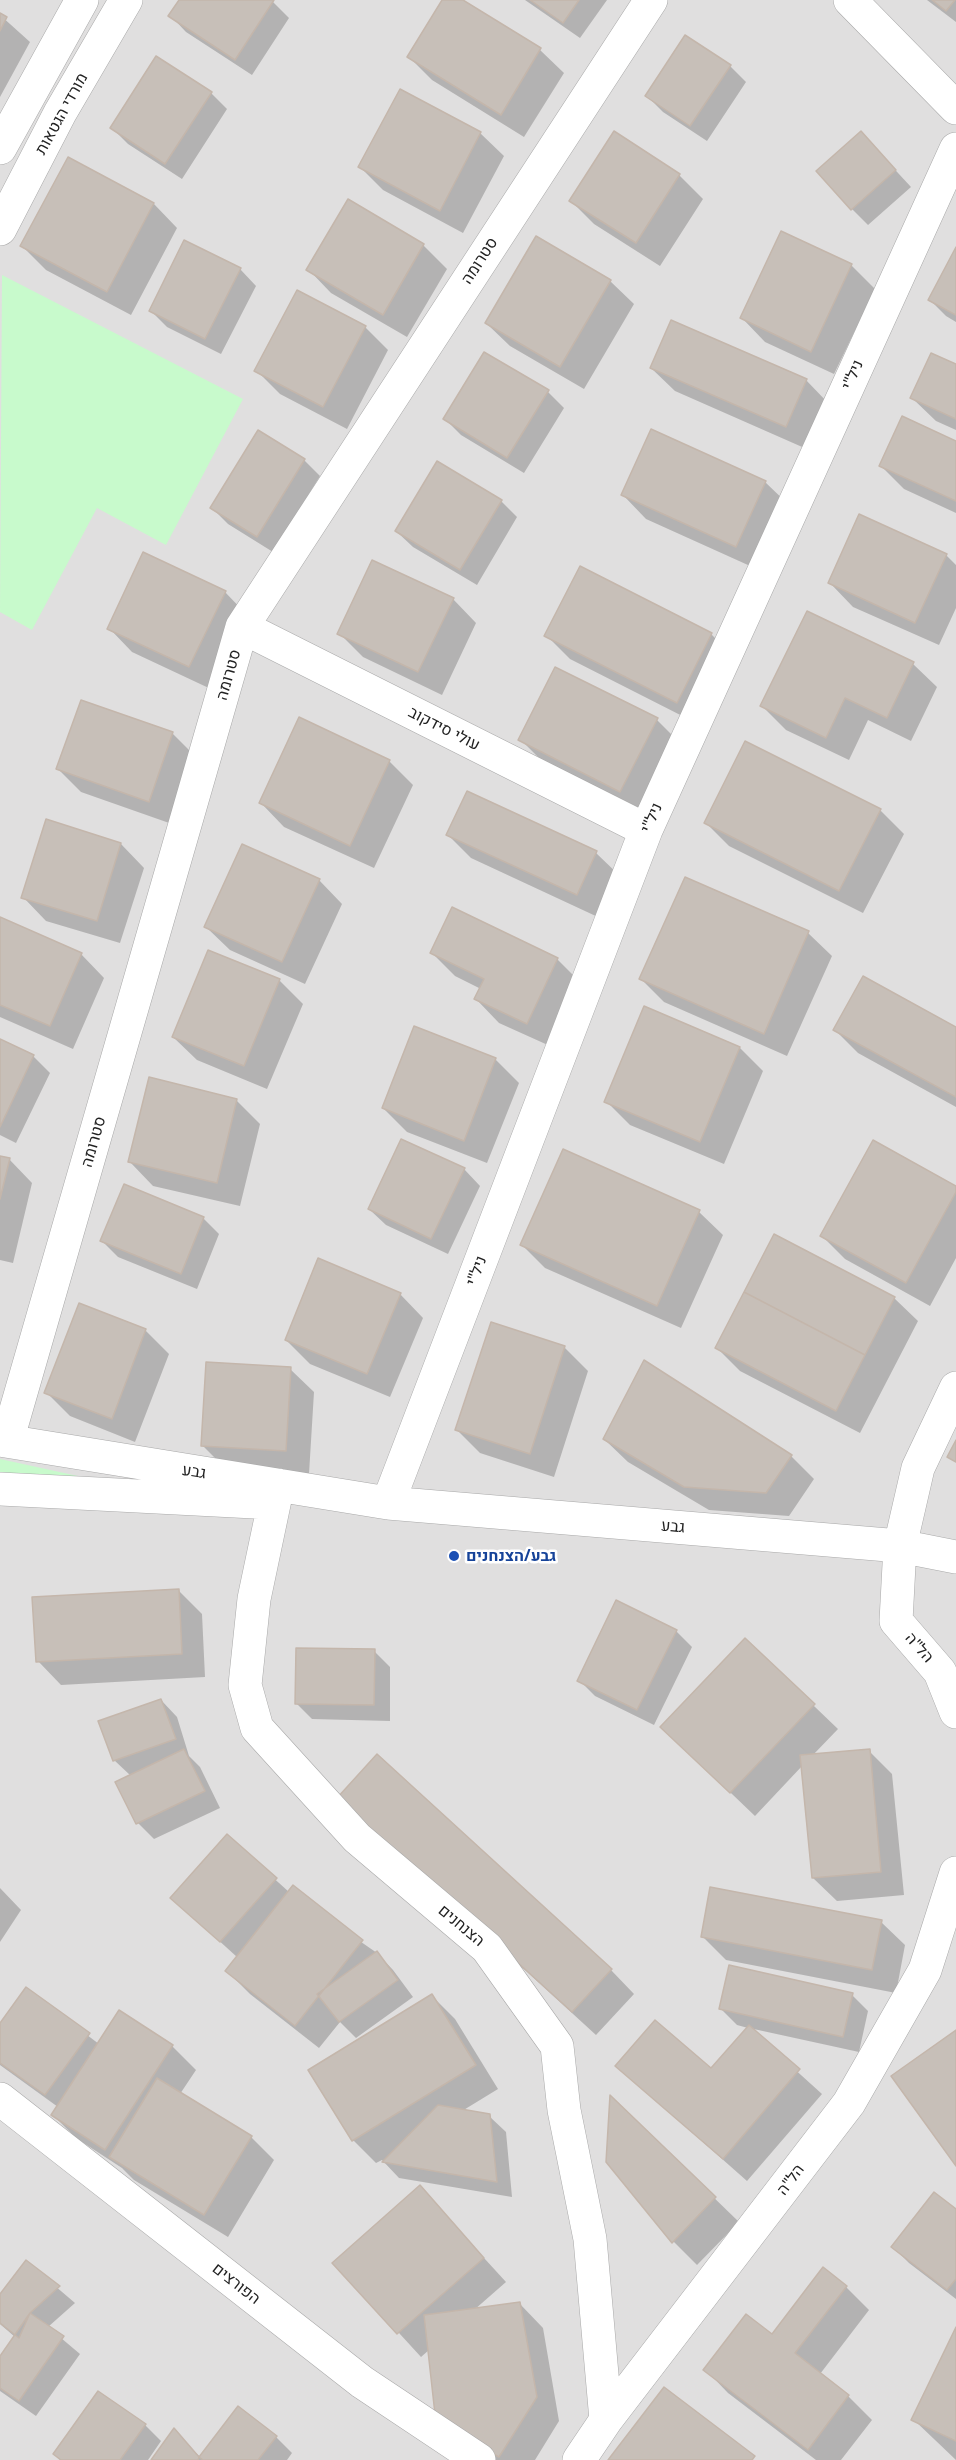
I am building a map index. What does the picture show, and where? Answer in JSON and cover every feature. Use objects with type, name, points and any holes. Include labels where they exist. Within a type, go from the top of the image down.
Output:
[{"type":"street","points":[[0,148],[81,0]]},
{"type":"street","name":"מורדי הגטאות","points":[[0,230],[60,113],[126,0]]},
{"type":"street","name":"סטרומה","points":[[3,1441],[242,627],[651,0]]},
{"type":"street","points":[[850,0],[956,108]]},
{"type":"street","name":"ניל\"י","points":[[388,1503],[646,830],[956,149]]},
{"type":"street","name":"עולי סידקוב","points":[[242,627],[646,830]]},
{"type":"street","name":"הל\"ה","points":[[956,1388],[918,1468],[900,1546],[896,1621],[940,1671],[956,1712]]},
{"type":"street","name":"גבע","points":[[3,1441],[277,1494]]},
{"type":"street","name":"גבע","points":[[0,1489],[277,1494],[900,1546],[956,1557]]},
{"type":"street","name":"הצנחנים","points":[[277,1494],[254,1599],[245,1685],[257,1728],[357,1838],[487,1948],[557,2046],[564,2110],[590,2239],[606,2420]]},
{"type":"street","name":"הל\"ה","points":[[579,2460],[606,2420],[849,2103],[925,1970],[956,1873]]},
{"type":"street","name":"הפורצים","points":[[0,2099],[362,2382],[479,2460]]},
{"type":"shaded area","points":[[0,0],[956,0],[956,2460],[0,2460]]},
{"type":"green space","points":[[2,275],[243,399],[166,545],[97,508],[32,630],[0,612]]},
{"type":"green space","points":[[0,1459],[87,1478],[0,1473]]},
{"type":"building","points":[[179,0],[274,0],[235,60],[168,16]]},
{"type":"building","points":[[442,0],[463,0],[541,48],[501,115],[407,57]]},
{"type":"building","points":[[530,0],[579,0],[563,23]]},
{"type":"building","points":[[932,0],[955,0],[946,11]]},
{"type":"building","points":[[0,13],[7,17],[0,31]]},
{"type":"building","points":[[685,35],[731,65],[690,126],[645,96]]},
{"type":"building","points":[[156,56],[212,92],[165,164],[110,128]]},
{"type":"building","points":[[400,89],[481,132],[440,211],[358,167]]},
{"type":"building","points":[[614,131],[680,174],[636,243],[569,201]]},
{"type":"building","points":[[861,131],[896,170],[851,210],[816,171]]},
{"type":"building","points":[[68,157],[154,203],[107,292],[20,246]]},
{"type":"building","points":[[348,199],[424,244],[383,315],[306,270]]},
{"type":"building","points":[[781,231],[852,264],[811,352],[740,318]]},
{"type":"building","points":[[536,236],[611,280],[560,367],[485,323]]},
{"type":"building","points":[[184,240],[241,268],[205,339],[149,311]]},
{"type":"building","points":[[956,247],[956,315],[928,300]]},
{"type":"building","points":[[297,290],[366,326],[323,407],[254,371]]},
{"type":"building","points":[[671,320],[807,379],[786,427],[650,368]]},
{"type":"building","points":[[484,352],[549,390],[507,458],[443,419]]},
{"type":"building","points":[[931,353],[956,364],[956,419],[910,398]]},
{"type":"building","points":[[902,416],[956,441],[956,501],[879,466]]},
{"type":"building","points":[[651,429],[766,481],[736,547],[621,495]]},
{"type":"building","points":[[258,430],[305,459],[257,537],[210,508]]},
{"type":"building","points":[[437,461],[502,500],[460,570],[395,531]]},
{"type":"building","points":[[859,514],[947,554],[915,623],[828,583]]},
{"type":"building","points":[[143,552],[226,591],[189,667],[107,629]]},
{"type":"building","points":[[372,560],[454,598],[418,672],[337,634]]},
{"type":"building","points":[[580,566],[712,633],[677,703],[544,636]]},
{"type":"building","points":[[807,611],[914,662],[887,718],[845,698],[826,738],[760,706]]},
{"type":"building","points":[[555,667],[658,718],[620,792],[518,740]]},
{"type":"building","points":[[81,700],[173,732],[149,802],[56,769]]},
{"type":"building","points":[[299,717],[390,760],[350,846],[259,803]]},
{"type":"building","points":[[745,741],[881,809],[839,891],[704,823]]},
{"type":"building","points":[[467,791],[597,851],[577,895],[446,835]]},
{"type":"building","points":[[46,819],[121,843],[97,921],[21,898]]},
{"type":"building","points":[[242,844],[320,879],[282,962],[204,927]]},
{"type":"building","points":[[685,877],[809,931],[764,1034],[639,979]]},
{"type":"building","points":[[452,907],[558,958],[527,1024],[474,999],[484,979],[430,953]]},
{"type":"building","points":[[0,917],[82,953],[50,1026],[0,1005]]},
{"type":"building","points":[[208,950],[280,979],[244,1066],[172,1037]]},
{"type":"building","points":[[863,976],[956,1027],[956,1097],[833,1030]]},
{"type":"building","points":[[644,1006],[740,1047],[700,1142],[604,1102]]},
{"type":"building","points":[[414,1026],[496,1058],[464,1141],[382,1108]]},
{"type":"building","points":[[0,1039],[34,1055],[0,1127]]},
{"type":"building","points":[[149,1077],[237,1099],[217,1183],[128,1162]]},
{"type":"building","points":[[401,1139],[465,1168],[431,1239],[368,1209]]},
{"type":"building","points":[[873,1140],[956,1186],[956,1192],[906,1283],[820,1236]]},
{"type":"building","points":[[563,1149],[700,1210],[657,1306],[520,1245]]},
{"type":"building","points":[[0,1156],[10,1158],[0,1199]]},
{"type":"building","points":[[124,1184],[204,1217],[181,1274],[100,1241]]},
{"type":"building","points":[[774,1234],[895,1297],[865,1355],[744,1292]]},
{"type":"building","points":[[318,1258],[401,1293],[367,1374],[285,1340]]},
{"type":"building","points":[[744,1292],[865,1355],[836,1411],[715,1348]]},
{"type":"building","points":[[79,1303],[146,1329],[112,1419],[44,1393]]},
{"type":"building","points":[[491,1322],[565,1346],[530,1454],[455,1430]]},
{"type":"building","points":[[644,1360],[792,1455],[766,1493],[684,1487],[603,1439]]},
{"type":"building","points":[[206,1362],[291,1367],[286,1451],[201,1446]]},
{"type":"building","points":[[956,1440],[956,1462],[947,1457]]},
{"type":"building","points":[[179,1589],[182,1654],[36,1662],[32,1597]]},
{"type":"building","points":[[616,1600],[677,1630],[637,1710],[577,1681]]},
{"type":"building","points":[[745,1638],[815,1704],[730,1793],[660,1727]]},
{"type":"building","points":[[296,1648],[375,1649],[374,1705],[295,1704]]},
{"type":"building","points":[[161,1699],[176,1739],[113,1761],[98,1721]]},
{"type":"building","points":[[184,1749],[205,1791],[136,1824],[115,1782]]},
{"type":"building","points":[[870,1749],[881,1872],[812,1878],[800,1755]]},
{"type":"building","points":[[377,1754],[612,1969],[572,2012],[337,1798]]},
{"type":"building","points":[[227,1834],[277,1878],[220,1942],[170,1898]]},
{"type":"building","points":[[293,1885],[363,1940],[295,2026],[225,1971]]},
{"type":"building","points":[[710,1887],[882,1920],[872,1970],[701,1937]]},
{"type":"building","points":[[377,1951],[398,1980],[339,2022],[317,1994]]},
{"type":"building","points":[[729,1965],[853,1993],[843,2037],[719,2009]]},
{"type":"building","points":[[26,1987],[90,2033],[45,2095],[0,2063],[0,2023]]},
{"type":"building","points":[[432,1994],[476,2065],[352,2141],[308,2070]]},
{"type":"building","points":[[119,2010],[173,2045],[105,2150],[51,2115]]},
{"type":"building","points":[[655,2020],[711,2068],[749,2025],[800,2069],[723,2159],[615,2066]]},
{"type":"building","points":[[956,2030],[956,2166],[891,2076]]},
{"type":"building","points":[[157,2078],[252,2136],[204,2215],[109,2157]]},
{"type":"building","points":[[610,2095],[716,2197],[672,2243],[606,2162]]},
{"type":"building","points":[[438,2105],[490,2114],[497,2182],[382,2162]]},
{"type":"building","points":[[420,2185],[484,2258],[397,2334],[332,2263]]},
{"type":"building","points":[[934,2192],[956,2209],[956,2279],[947,2290],[891,2247]]},
{"type":"building","points":[[26,2260],[60,2286],[30,2313],[19,2338],[0,2323],[0,2294]]},
{"type":"building","points":[[823,2267],[847,2286],[795,2353],[849,2395],[808,2450],[703,2370],[746,2314],[772,2334]]},
{"type":"building","points":[[520,2302],[537,2397],[499,2457],[436,2423],[424,2315]]},
{"type":"building","points":[[30,2313],[64,2336],[19,2401],[0,2388],[0,2356]]},
{"type":"building","points":[[956,2327],[956,2441],[911,2420]]},
{"type":"building","points":[[664,2387],[755,2456],[752,2460],[608,2460]]},
{"type":"building","points":[[98,2391],[146,2424],[120,2460],[61,2460],[53,2454]]},
{"type":"building","points":[[238,2406],[277,2436],[258,2460],[203,2460],[199,2457]]},
{"type":"building","points":[[174,2428],[199,2457],[198,2460],[151,2460]]},
{"type":"place","name":"גבע/הצנחנים","points":[[454,1556]]}]
